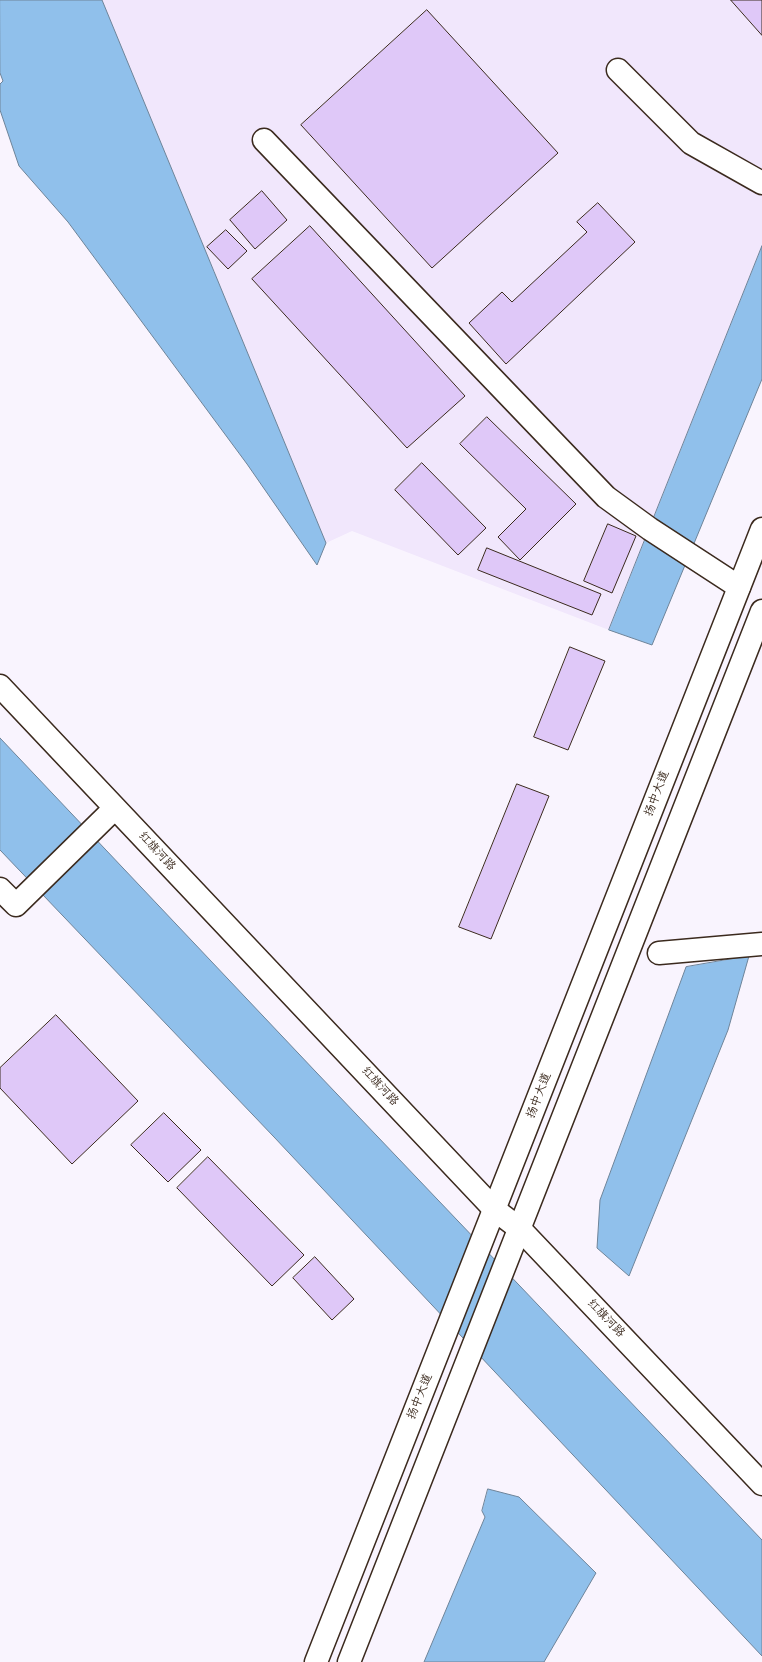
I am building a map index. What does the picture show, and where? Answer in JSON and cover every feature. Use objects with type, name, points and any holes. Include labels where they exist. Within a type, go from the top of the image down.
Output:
[{"type":"main road","points":[[618,70],[691,143],[762,182]]},
{"type":"main road","points":[[264,140],[606,497],[650,529],[739,588]]},
{"type":"main road","name":"扬中大道","points":[[316,1662],[762,529]]},
{"type":"main road","points":[[349,1662],[762,611]]},
{"type":"main road","name":"红旗河路","points":[[0,686],[495,1210],[520,1229],[762,1484]]},
{"type":"main road","points":[[0,890],[16,905],[115,808]]},
{"type":"main road","points":[[659,953],[762,944]]},
{"type":"shaded area","points":[[102,0],[762,0],[762,246],[609,630],[352,531],[326,543]]},
{"type":"water","points":[[0,0],[102,0],[326,543],[317,565],[247,464],[68,222],[19,166],[0,110],[0,84],[3,81],[0,73]]},
{"type":"water","points":[[762,246],[762,379],[652,645],[609,630]]},
{"type":"water","points":[[0,738],[762,1540],[762,1656],[274,1137],[0,850]]},
{"type":"water","points":[[749,956],[728,1030],[629,1276],[597,1248],[600,1200],[686,967]]},
{"type":"water","points":[[488,1489],[519,1497],[596,1573],[544,1662],[424,1662],[485,1517],[482,1511]]},
{"type":"building","points":[[731,0],[762,0],[762,35]]},
{"type":"building","points":[[427,10],[558,153],[432,268],[301,125]]},
{"type":"building","points":[[262,191],[287,220],[255,249],[230,220]]},
{"type":"building","points":[[598,203],[635,242],[506,364],[469,323],[502,292],[512,302],[587,232],[577,222]]},
{"type":"building","points":[[310,226],[465,396],[407,448],[252,279]]},
{"type":"building","points":[[226,230],[247,251],[228,269],[207,247]]},
{"type":"building","points":[[487,417],[576,504],[520,560],[498,537],[526,509],[460,444]]},
{"type":"building","points":[[422,463],[486,528],[458,555],[395,490]]},
{"type":"building","points":[[608,524],[636,536],[612,593],[584,581]]},
{"type":"building","points":[[487,548],[601,594],[592,615],[478,570]]},
{"type":"building","points":[[570,647],[605,661],[568,750],[534,737]]},
{"type":"building","points":[[517,784],[549,796],[491,939],[459,927]]},
{"type":"building","points":[[56,1015],[138,1101],[72,1164],[0,1088],[0,1068]]},
{"type":"building","points":[[164,1113],[201,1150],[168,1182],[131,1145]]},
{"type":"building","points":[[208,1157],[304,1255],[272,1286],[177,1188]]},
{"type":"building","points":[[315,1257],[354,1299],[332,1320],[293,1278]]}]
